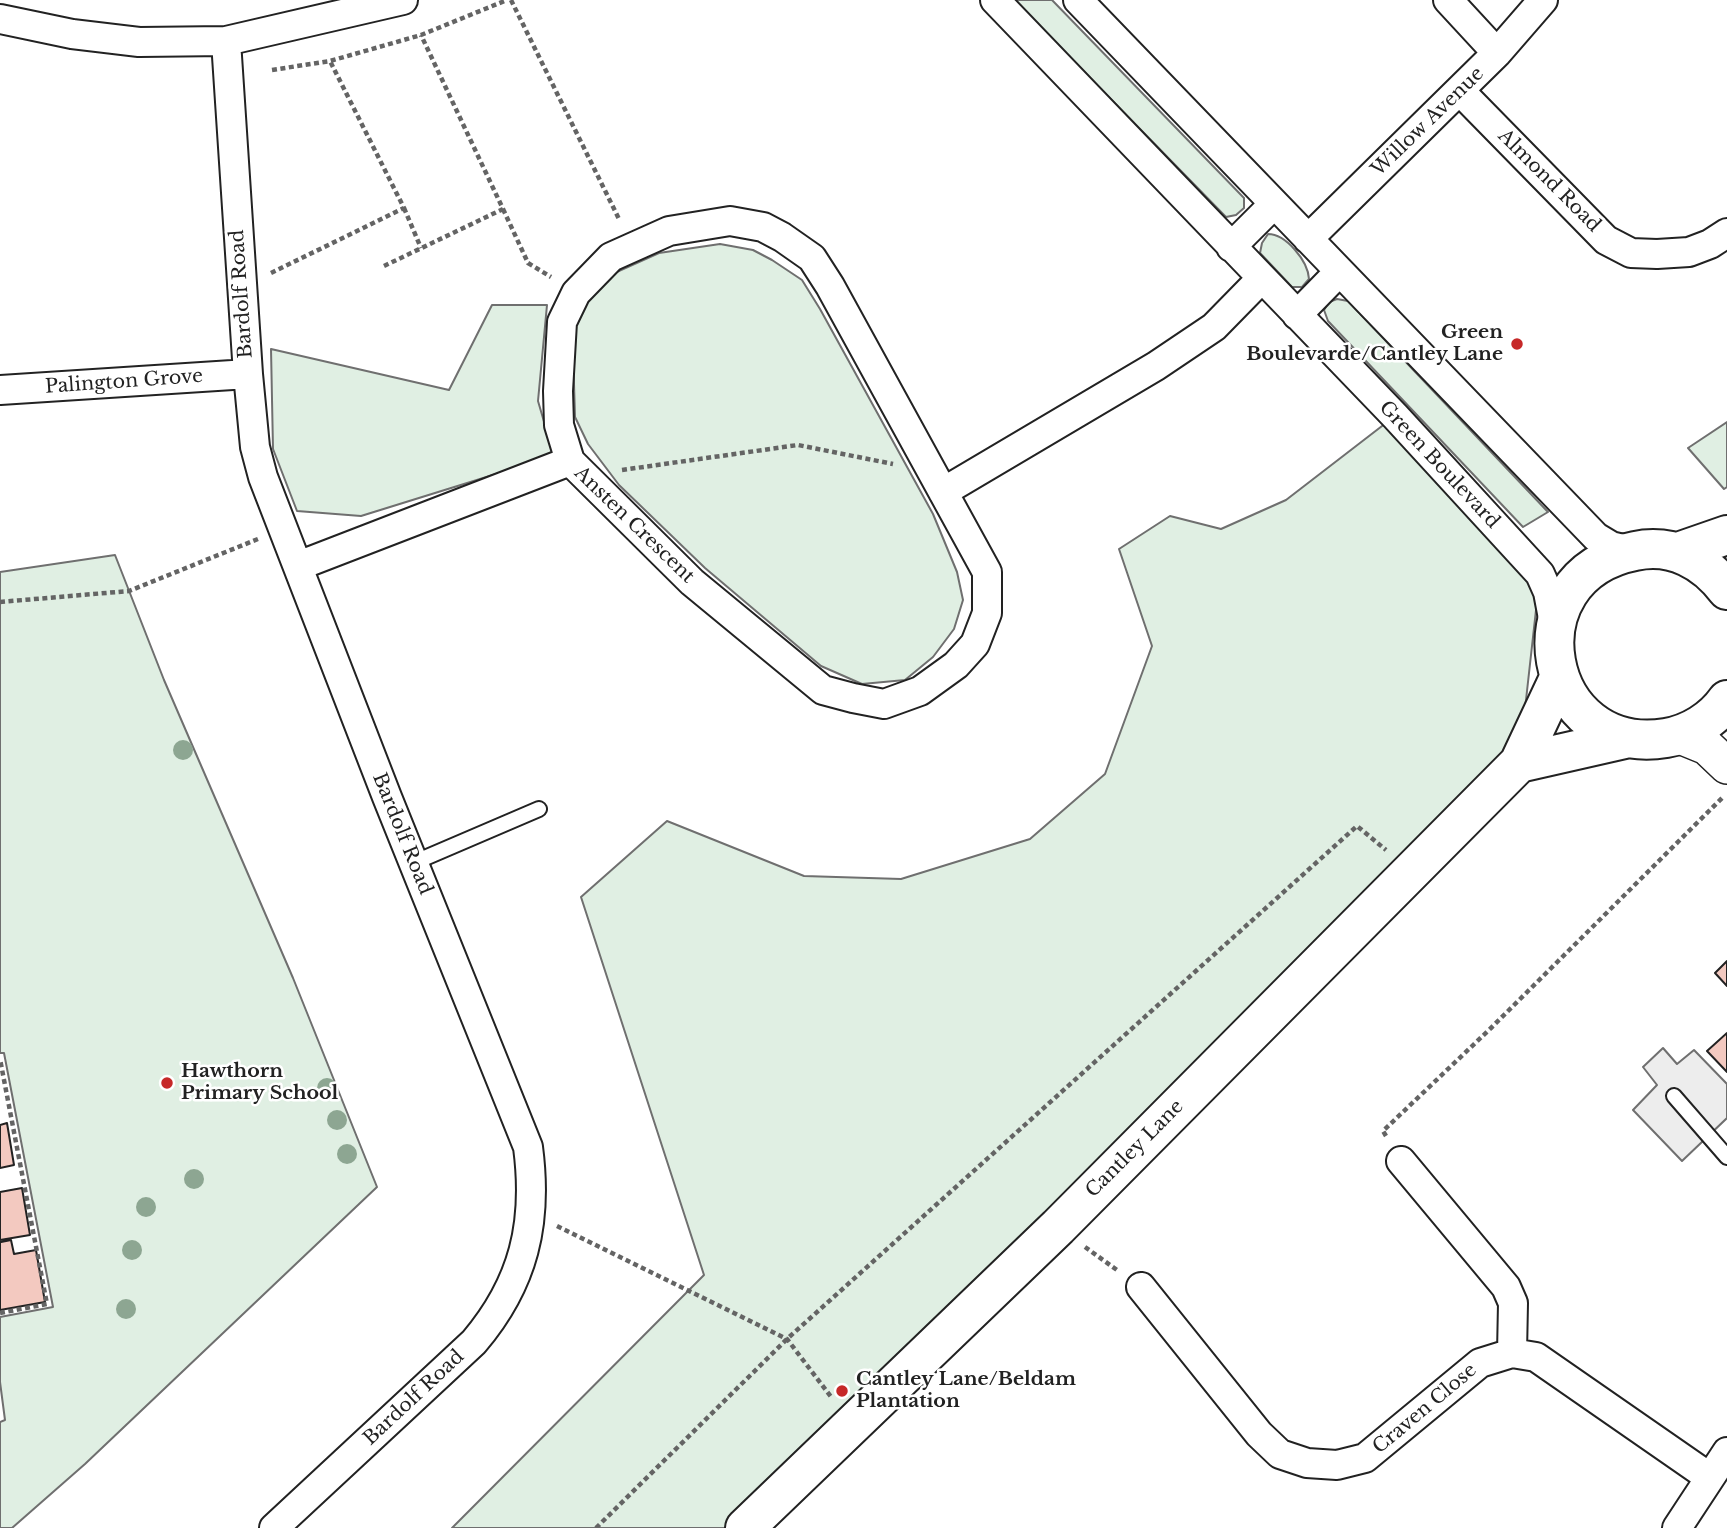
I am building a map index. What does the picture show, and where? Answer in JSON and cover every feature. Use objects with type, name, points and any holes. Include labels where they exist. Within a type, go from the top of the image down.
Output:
[{"type":"main road","points":[[1678,552],[1727,535]]},
{"type":"main road","points":[[1727,590],[1713,573],[1678,552],[1649,548],[1612,555],[1587,571],[1571,588],[1558,615],[1553,644],[1559,678],[1576,707],[1598,726],[1629,738],[1648,741],[1680,736],[1696,729],[1727,700]]},
{"type":"main road","name":"Cantley Lane","points":[[745,1528],[1058,1227],[1519,763],[1559,678]]},
{"type":"main road","points":[[1519,763],[1629,738]]},
{"type":"street","points":[[4,13],[72,34],[139,42],[226,41],[403,0]]},
{"type":"street","name":"Green Boulevard","points":[[995,0],[1395,416],[1540,574],[1548,592],[1555,629]]},
{"type":"street","points":[[1078,0],[1596,537],[1611,546],[1632,551]]},
{"type":"street","points":[[1448,0],[1497,53]]},
{"type":"street","name":"Willow Avenue","points":[[1308,239],[1460,91],[1543,0]]},
{"type":"street","name":"Bardolf Road","points":[[226,41],[248,374],[255,447],[262,477],[528,1147],[532,1179],[531,1214],[524,1250],[512,1288],[493,1320],[474,1342],[274,1528]]},
{"type":"street","name":"Almond Road","points":[[1460,91],[1606,240],[1631,253],[1689,252],[1710,244],[1727,233]]},
{"type":"street","points":[[1231,247],[1274,204]]},
{"type":"street","name":"Ansten Crescent","points":[[730,221],[763,227],[812,258],[987,572],[986,612],[975,644],[956,665],[920,691],[884,704],[823,690],[692,582],[578,469],[559,425],[562,322],[576,293],[611,257],[669,231],[730,221]]},
{"type":"street","points":[[1297,315],[1339,272]]},
{"type":"street","points":[[938,482],[1156,366],[1214,327],[1261,279]]},
{"type":"street","name":"Palington Grove","points":[[0,390],[248,374]]},
{"type":"street","points":[[298,566],[578,469]]},
{"type":"street","points":[[1680,736],[1706,747],[1727,766]]},
{"type":"street","points":[[1401,1161],[1506,1287],[1513,1303],[1512,1353],[1536,1357],[1709,1477]]},
{"type":"street","name":"Craven Close","points":[[1141,1287],[1259,1434],[1280,1454],[1307,1463],[1337,1465],[1365,1458],[1480,1363],[1512,1353]]},
{"type":"street","points":[[1677,1528],[1727,1452]]},
{"type":"lane","points":[[413,863],[539,809]]},
{"type":"lane","points":[[1675,1096],[1727,1157]]},
{"type":"path","points":[[272,70],[330,61],[421,35],[509,0],[633,247]]},
{"type":"path","points":[[421,35],[528,263],[576,293]]},
{"type":"path","points":[[330,61],[404,208],[421,248]]},
{"type":"path","points":[[242,288],[404,208]]},
{"type":"path","points":[[384,266],[503,209]]},
{"type":"path","points":[[578,469],[798,445],[938,482]]},
{"type":"path","points":[[0,602],[129,591],[283,528]]},
{"type":"path","points":[[1401,1161],[1383,1131],[1491,1028],[1727,793]]},
{"type":"path","points":[[596,1528],[787,1339],[1357,826],[1411,872]]},
{"type":"path","points":[[0,1059],[47,1304],[0,1313]]},
{"type":"path","points":[[531,1214],[787,1339],[852,1424]]},
{"type":"path","points":[[1058,1227],[1141,1287]]},
{"type":"green space","points":[[1014,0],[1052,0],[1244,198],[1244,208],[1236,215],[1226,217]]},
{"type":"green space","points":[[1268,234],[1289,243],[1305,264],[1309,279],[1302,287],[1292,287],[1260,253]]},
{"type":"green space","points":[[720,244],[753,250],[802,280],[933,514],[957,572],[963,600],[954,629],[933,657],[905,680],[862,684],[821,666],[705,568],[619,485],[588,444],[575,417],[573,351],[576,319],[601,279],[659,253]]},
{"type":"green space","points":[[1337,299],[1348,301],[1548,512],[1523,527],[1328,321],[1324,310],[1329,302]]},
{"type":"green space","points":[[492,305],[547,305],[538,401],[554,456],[361,516],[297,511],[273,449],[271,349],[449,390]]},
{"type":"green space","points":[[1395,416],[1540,574],[1519,763],[739,1528],[452,1528],[704,1275],[581,897],[667,821],[804,876],[901,879],[1030,839],[1105,774],[1152,646],[1119,549],[1170,516],[1221,529],[1286,500]]},
{"type":"green space","points":[[1727,422],[1727,487],[1724,489],[1688,448]]},
{"type":"green space","name":"Hawthorn Primary School","points":[[115,555],[164,680],[293,978],[377,1187],[85,1464],[12,1528],[0,1528],[0,1422],[5,1420],[0,1382],[0,1317],[53,1307],[4,1053],[0,1053],[0,572]]},
{"type":"shaded area","points":[[1663,1048],[1677,1064],[1694,1050],[1727,1084],[1727,1118],[1682,1161],[1633,1110],[1657,1085],[1643,1067]]},
{"type":"building","points":[[1727,961],[1727,986],[1715,973]]},
{"type":"building","points":[[1727,1033],[1727,1072],[1707,1051]]},
{"type":"building","points":[[7,1123],[14,1165],[0,1168],[0,1125]]},
{"type":"building","points":[[22,1188],[30,1235],[0,1240],[0,1192]]},
{"type":"building","points":[[0,1240],[11,1240],[14,1254],[36,1250],[45,1302],[0,1310]]},
{"type":"place","name":"Green Boulevarde/Cantley Lane","points":[[1517,344]]},
{"type":"place","name":"Hawthorn Primary School","points":[[167,1083]]},
{"type":"place","name":"Cantley Lane/Beldam Plantation","points":[[842,1391]]}]
